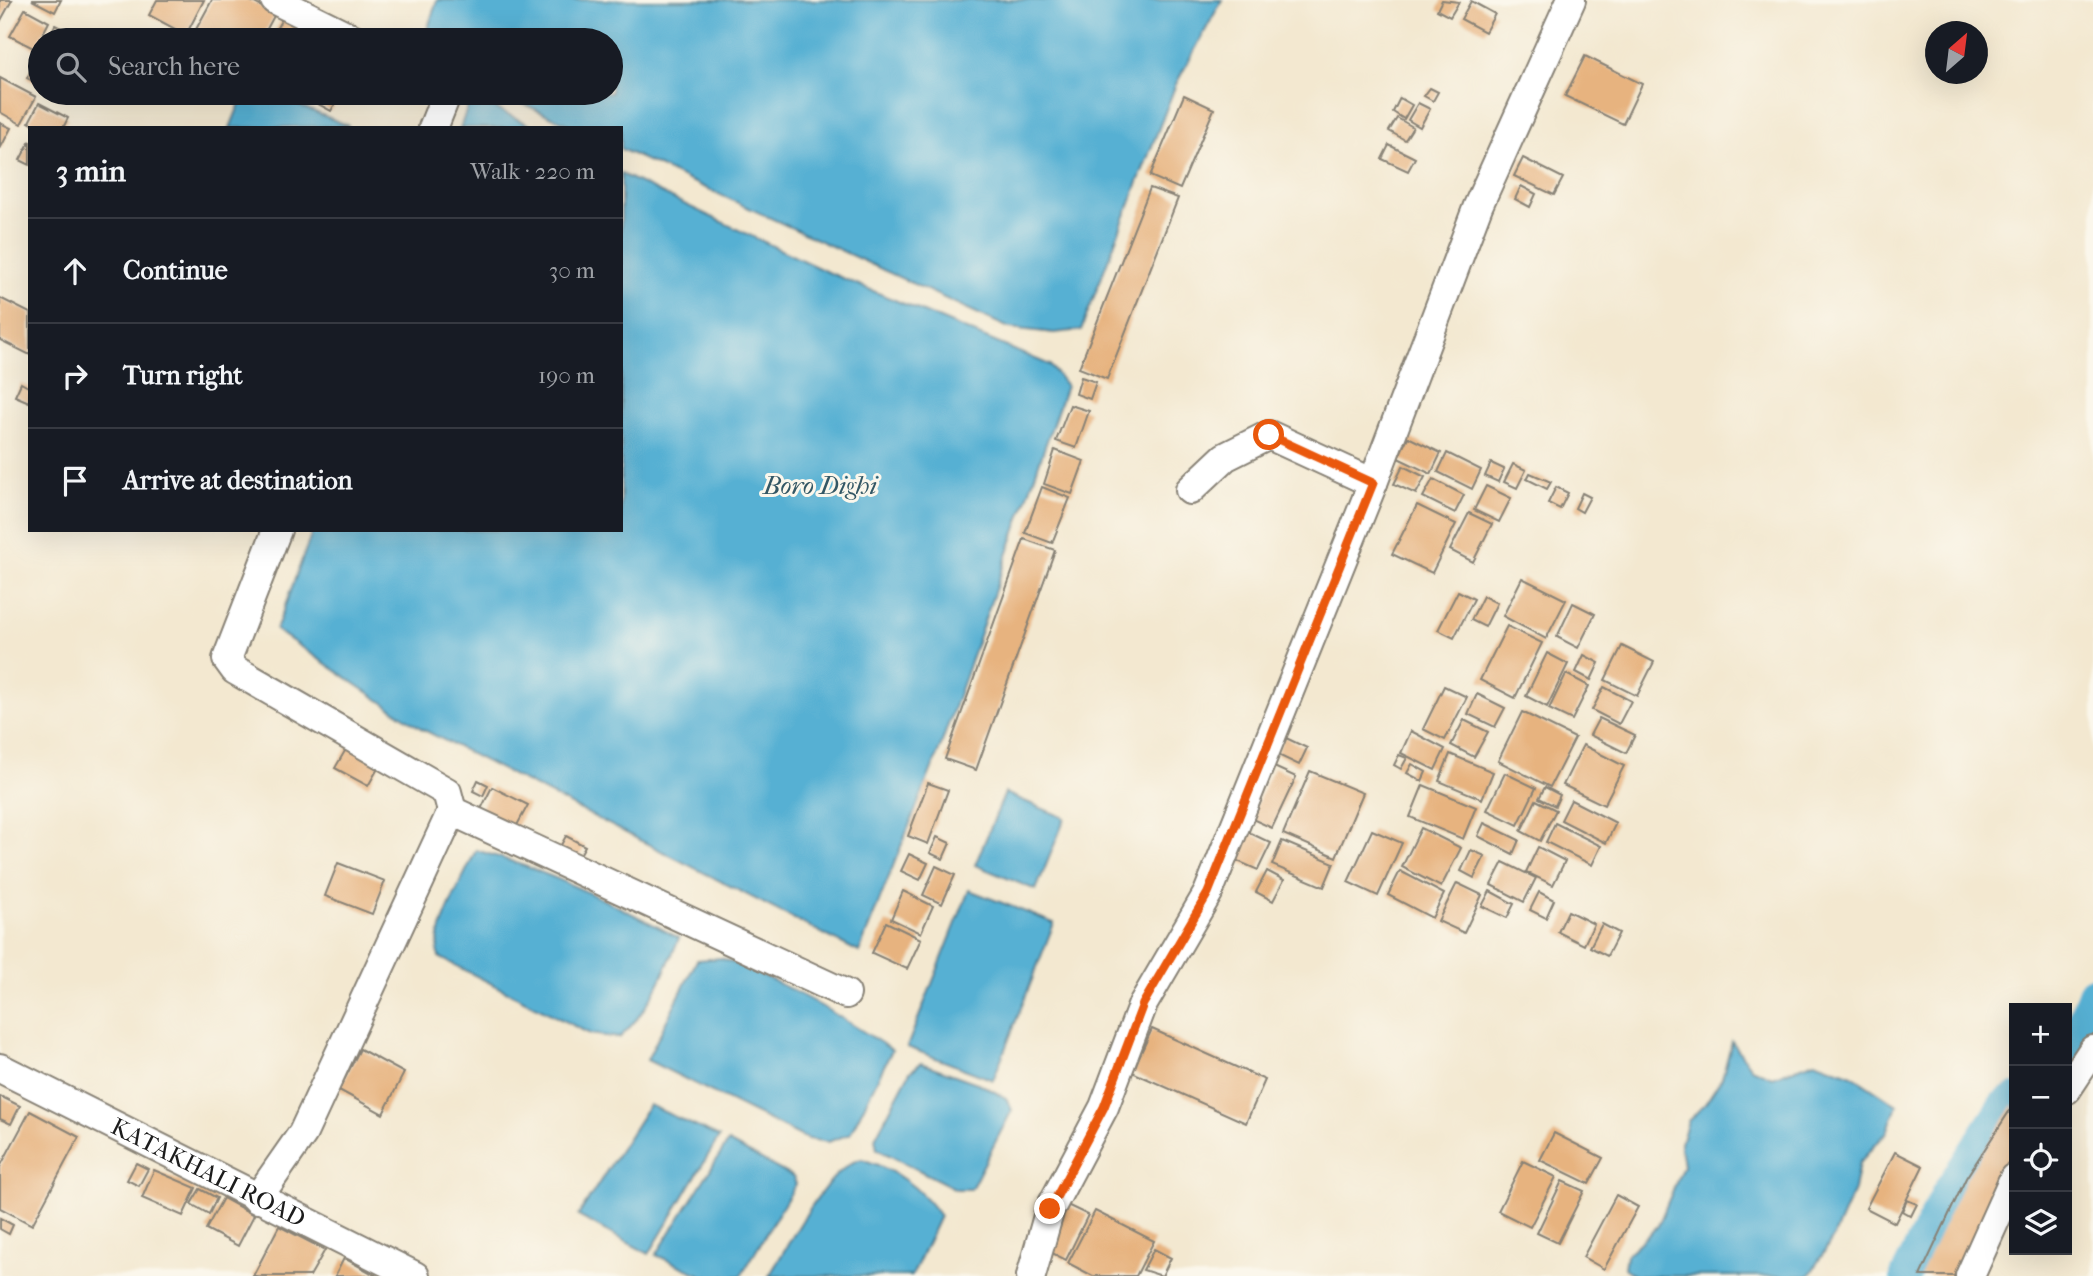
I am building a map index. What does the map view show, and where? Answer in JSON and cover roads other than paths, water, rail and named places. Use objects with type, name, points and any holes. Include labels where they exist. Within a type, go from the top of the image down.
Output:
[{"type":"street","points":[[275,0],[332,28]]},
{"type":"street","points":[[1031,1276],[1050,1209],[1104,1107],[1143,1004],[1208,893],[1373,483],[1478,206],[1571,0]]},
{"type":"street","points":[[434,126],[442,105]]},
{"type":"street","points":[[1190,491],[1225,457],[1269,435],[1373,483]]},
{"type":"street","points":[[257,1199],[303,1133],[452,811],[447,792],[235,670],[227,659],[276,532]]},
{"type":"street","points":[[452,811],[846,994]]},
{"type":"street","points":[[2072,1082],[2093,1050]]},
{"type":"street","name":"KATAKHALI ROAD","points":[[0,1068],[415,1276]]},
{"type":"street","points":[[1970,1276],[2009,1189]]},
{"type":"water","points":[[437,0],[1222,0],[1176,84],[1081,330],[1054,333],[1009,328],[623,150],[623,126],[572,126],[526,105],[623,105],[623,28],[428,28]]},
{"type":"water","points":[[239,105],[297,105],[349,126],[231,126]]},
{"type":"water","points":[[468,106],[493,107],[532,126],[461,126]]},
{"type":"water","name":"Boro Dighi","points":[[623,175],[823,270],[1050,365],[1066,386],[940,748],[859,952],[422,729],[276,630],[312,532],[623,532]]},
{"type":"water","points":[[1005,793],[1065,818],[1036,890],[975,865]]},
{"type":"water","points":[[476,850],[580,889],[679,938],[647,1004],[619,1038],[590,1034],[439,957],[438,947],[444,919]]},
{"type":"water","points":[[969,890],[1054,923],[993,1080],[907,1047]]},
{"type":"water","points":[[721,958],[767,977],[810,1000],[892,1050],[850,1134],[828,1142],[807,1139],[647,1060],[697,960]]},
{"type":"water","points":[[1732,1041],[1751,1068],[1772,1077],[1815,1061],[1852,1075],[1897,1105],[1887,1132],[1859,1163],[1854,1190],[1834,1236],[1809,1276],[1635,1276],[1624,1268],[1626,1255],[1658,1226],[1683,1166],[1680,1146],[1688,1121],[1705,1104],[1722,1078]]},
{"type":"water","points":[[921,1063],[980,1084],[1006,1098],[1012,1110],[971,1189],[956,1189],[877,1149],[875,1138],[910,1072]]},
{"type":"water","points":[[649,1105],[719,1137],[649,1254],[578,1216]]},
{"type":"water","points":[[728,1142],[793,1177],[796,1184],[741,1276],[703,1276],[656,1255]]},
{"type":"water","points":[[862,1159],[885,1168],[906,1181],[924,1196],[940,1216],[912,1276],[769,1276],[822,1191],[849,1165]]},
{"type":"waterway","points":[[2072,1041],[2093,991]]},
{"type":"waterway","points":[[1905,1276],[1946,1193],[2003,1105],[2009,1101]]}]
